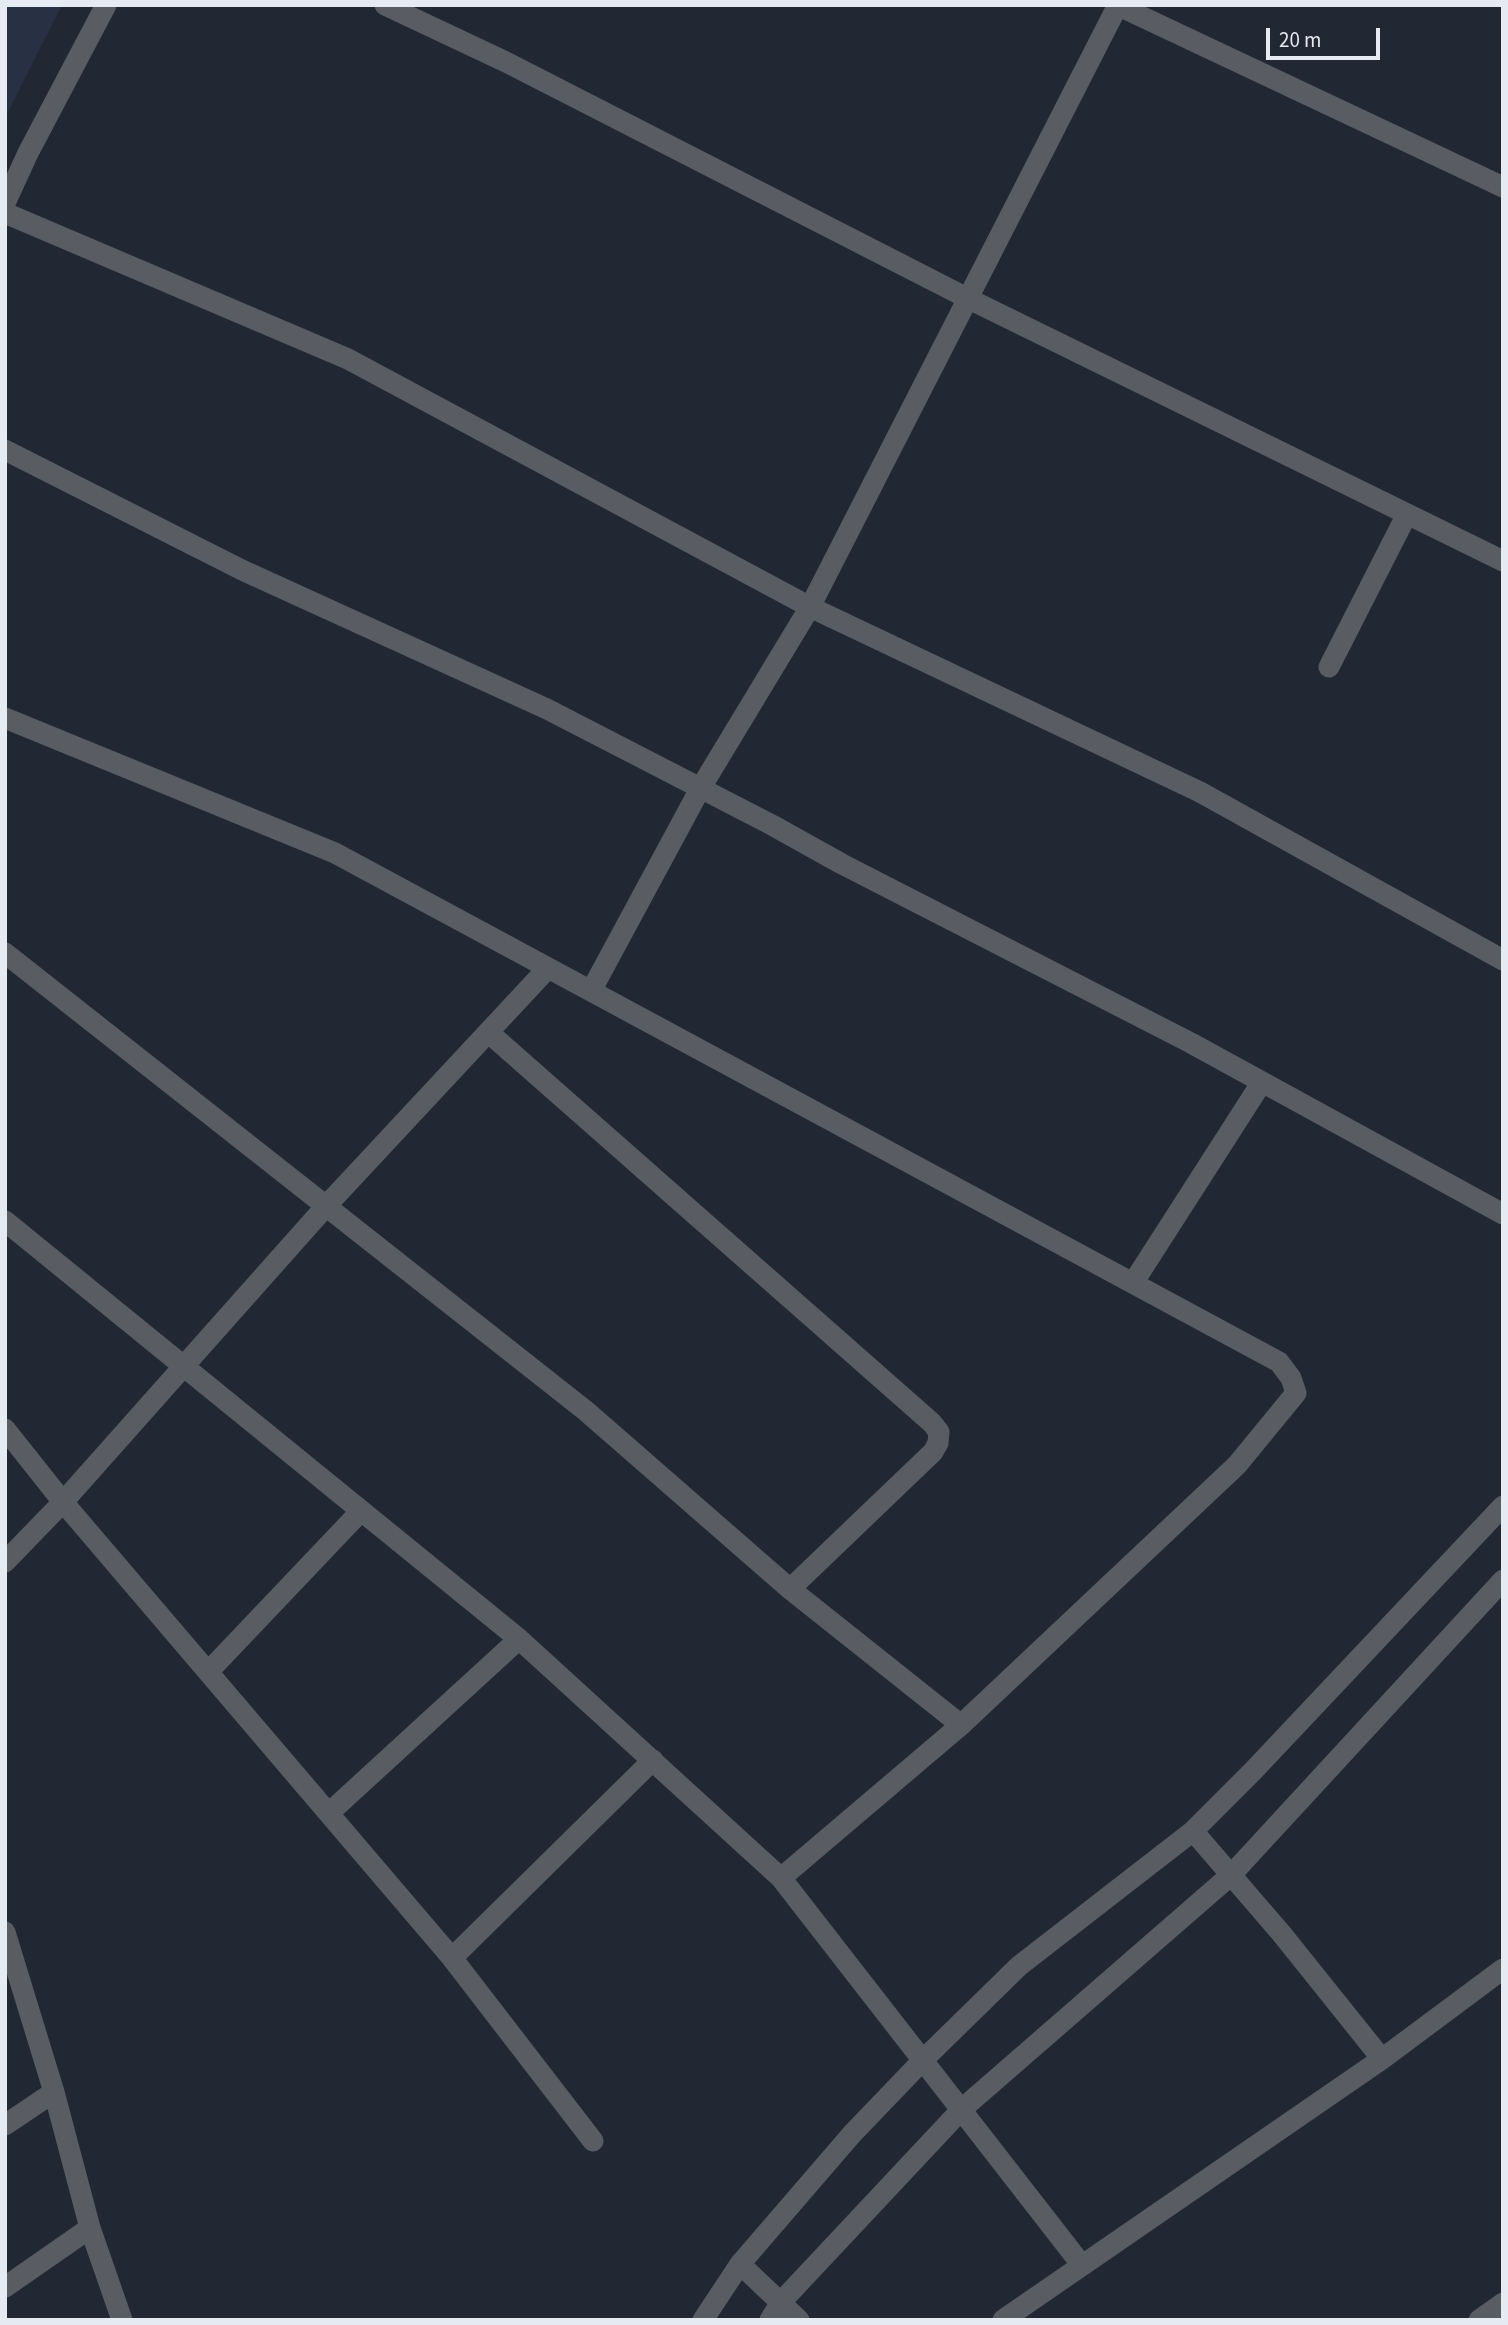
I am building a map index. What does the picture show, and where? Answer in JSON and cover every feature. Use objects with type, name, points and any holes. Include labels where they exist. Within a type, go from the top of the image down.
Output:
[{"type":"street","points":[[5,203],[28,153],[106,5]]},
{"type":"street","points":[[386,5],[506,62],[969,299],[1503,561]]},
{"type":"street","points":[[591,991],[700,789],[810,607],[1118,5],[1503,187]]},
{"type":"street","points":[[5,213],[348,359],[810,607],[1200,792],[1503,960]]},
{"type":"street","points":[[5,450],[242,570],[547,709],[1179,1037],[1503,1214]]},
{"type":"street","points":[[1329,667],[1407,514]]},
{"type":"street","points":[[5,718],[335,853],[1279,1362],[1291,1378],[1296,1393],[1237,1465],[961,1725],[781,1878]]},
{"type":"street","points":[[5,953],[586,1411],[790,1589],[961,1725]]},
{"type":"street","points":[[5,1562],[63,1502],[327,1205],[548,968]]},
{"type":"street","points":[[488,1032],[939,1432],[938,1443],[933,1452],[790,1589]]},
{"type":"street","points":[[1133,1283],[1262,1082]]},
{"type":"street","points":[[5,1221],[519,1639],[781,1878],[1081,2264]]},
{"type":"street","points":[[5,1429],[63,1502],[452,1958],[593,2141]]},
{"type":"street","points":[[703,2320],[740,2264],[852,2134],[924,2059],[1018,1966],[1193,1830],[1253,1771],[1503,1506]]},
{"type":"street","points":[[208,1672],[361,1511]]},
{"type":"street","points":[[775,2311],[962,2109],[1231,1875],[1503,1580]]},
{"type":"street","points":[[329,1813],[519,1639]]},
{"type":"street","points":[[452,1958],[653,1760]]},
{"type":"street","points":[[1193,1830],[1281,1933],[1382,2059]]},
{"type":"street","points":[[5,1933],[12,1980],[54,2092],[90,2228],[122,2320]]},
{"type":"street","points":[[1003,2320],[1382,2059],[1503,1969]]},
{"type":"street","points":[[5,2125],[54,2092]]},
{"type":"street","points":[[5,2287],[90,2228]]},
{"type":"street","points":[[740,2264],[775,2311],[799,2320]]},
{"type":"street","points":[[1479,2320],[1503,2303]]},
{"type":"shaded area","points":[[5,5],[62,5],[5,118]]}]
